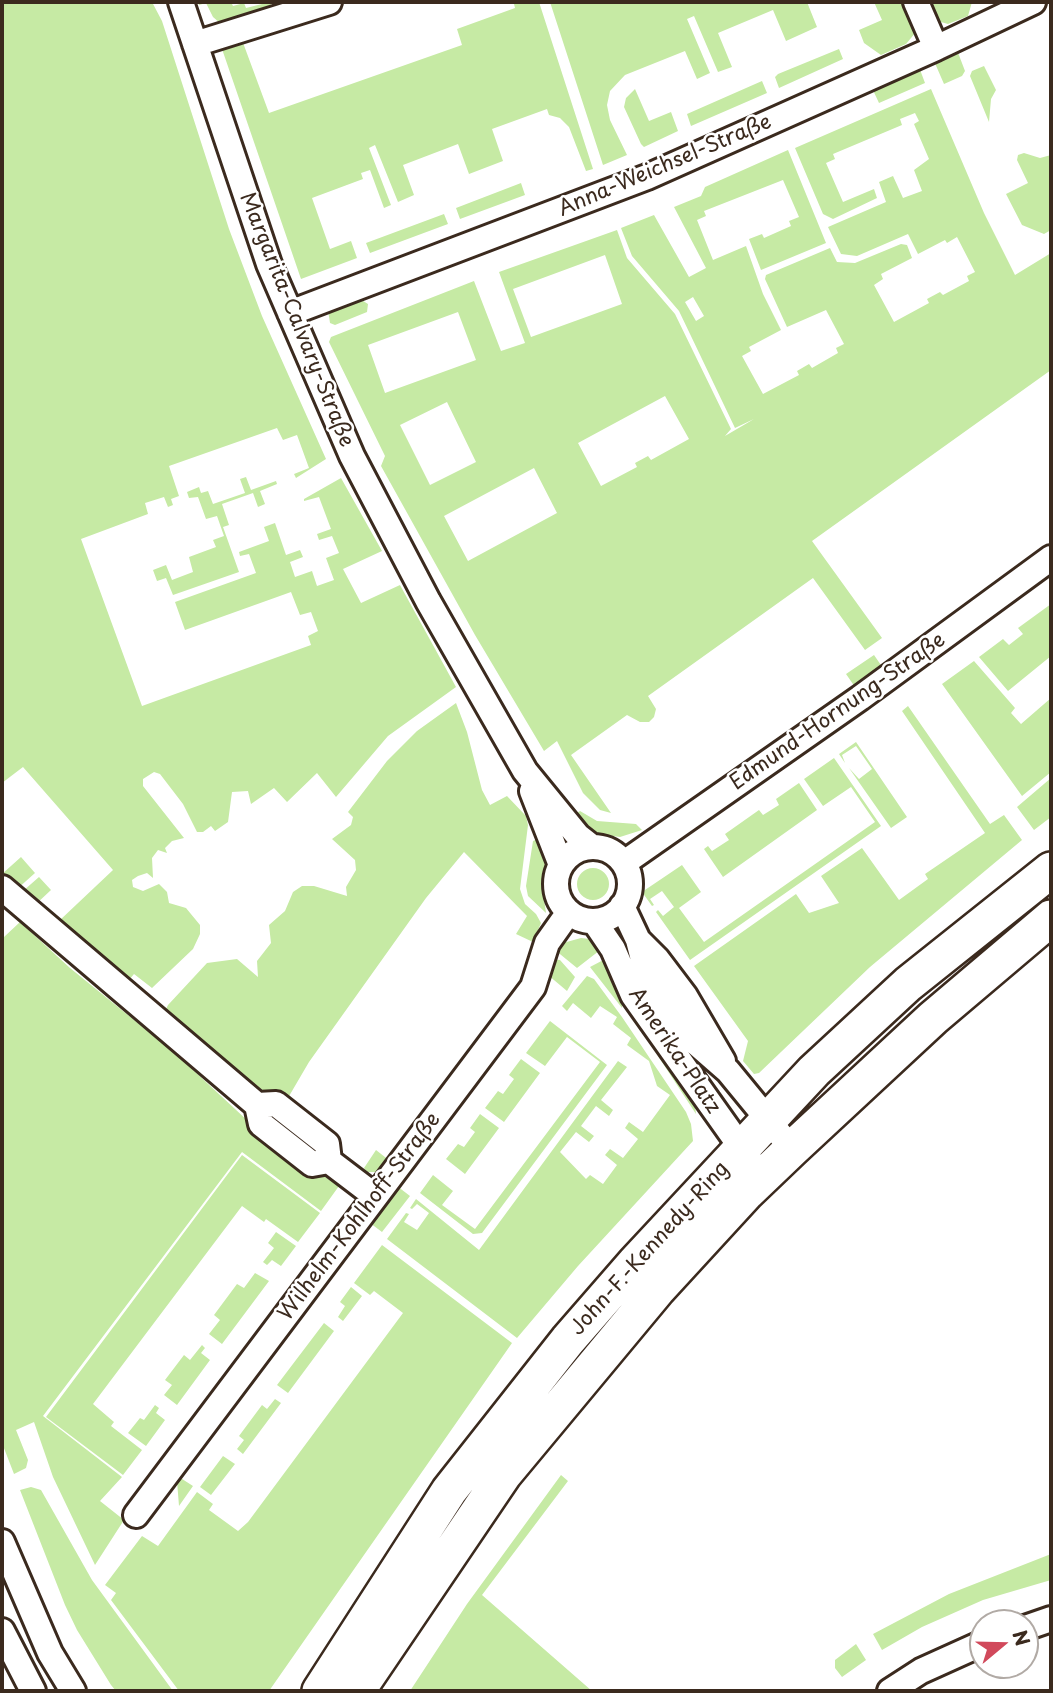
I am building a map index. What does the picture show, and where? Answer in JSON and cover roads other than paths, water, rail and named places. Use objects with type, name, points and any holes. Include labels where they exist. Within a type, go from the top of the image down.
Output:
[{"type":"main road","name":"John-F.-Kennedy-Ring","points":[[320,1691],[449,1491],[506,1417],[635,1263],[814,1071],[908,984],[1051,870]]},
{"type":"main road","name":"John-F.-Kennedy-Ring","points":[[357,1691],[505,1474],[657,1290],[762,1177],[933,1018],[1051,918]]},
{"type":"street","name":"Margarita-Calvary-Straße","points":[[181,2],[269,264],[352,456],[428,601],[525,771]]},
{"type":"street","points":[[195,44],[329,2]]},
{"type":"street","points":[[916,2],[936,48]]},
{"type":"street","name":"Anna-Weichsel-Straße","points":[[290,313],[647,177],[1033,2]]},
{"type":"street","name":"Edmund-Hornung-Straße","points":[[624,863],[860,698],[1051,558]]},
{"type":"street","points":[[525,771],[578,836],[592,847]]},
{"type":"street","points":[[525,771],[561,865]]},
{"type":"street","points":[[592,847],[610,851],[624,863],[630,885],[622,906],[614,914],[594,921],[585,920],[569,912],[562,904],[556,885],[561,865],[577,850],[592,847]]},
{"type":"street","points":[[2,888],[257,1105],[276,1104],[327,1144],[329,1161],[375,1196]]},
{"type":"street","name":"Amerika-Platz","points":[[622,906],[638,940],[657,959],[685,996],[716,1044],[728,1072],[792,1149]]},
{"type":"street","name":"Wilhelm-Kohlhoff-Straße","points":[[136,1515],[533,987],[547,943],[569,912]]},
{"type":"street","name":"Amerika-Platz","points":[[594,921],[613,949],[633,995],[762,1177]]},
{"type":"street","points":[[2,1542],[45,1643],[73,1691]]},
{"type":"street","points":[[2,1631],[33,1691]]},
{"type":"street","points":[[890,1691],[921,1671],[969,1649]]}]
